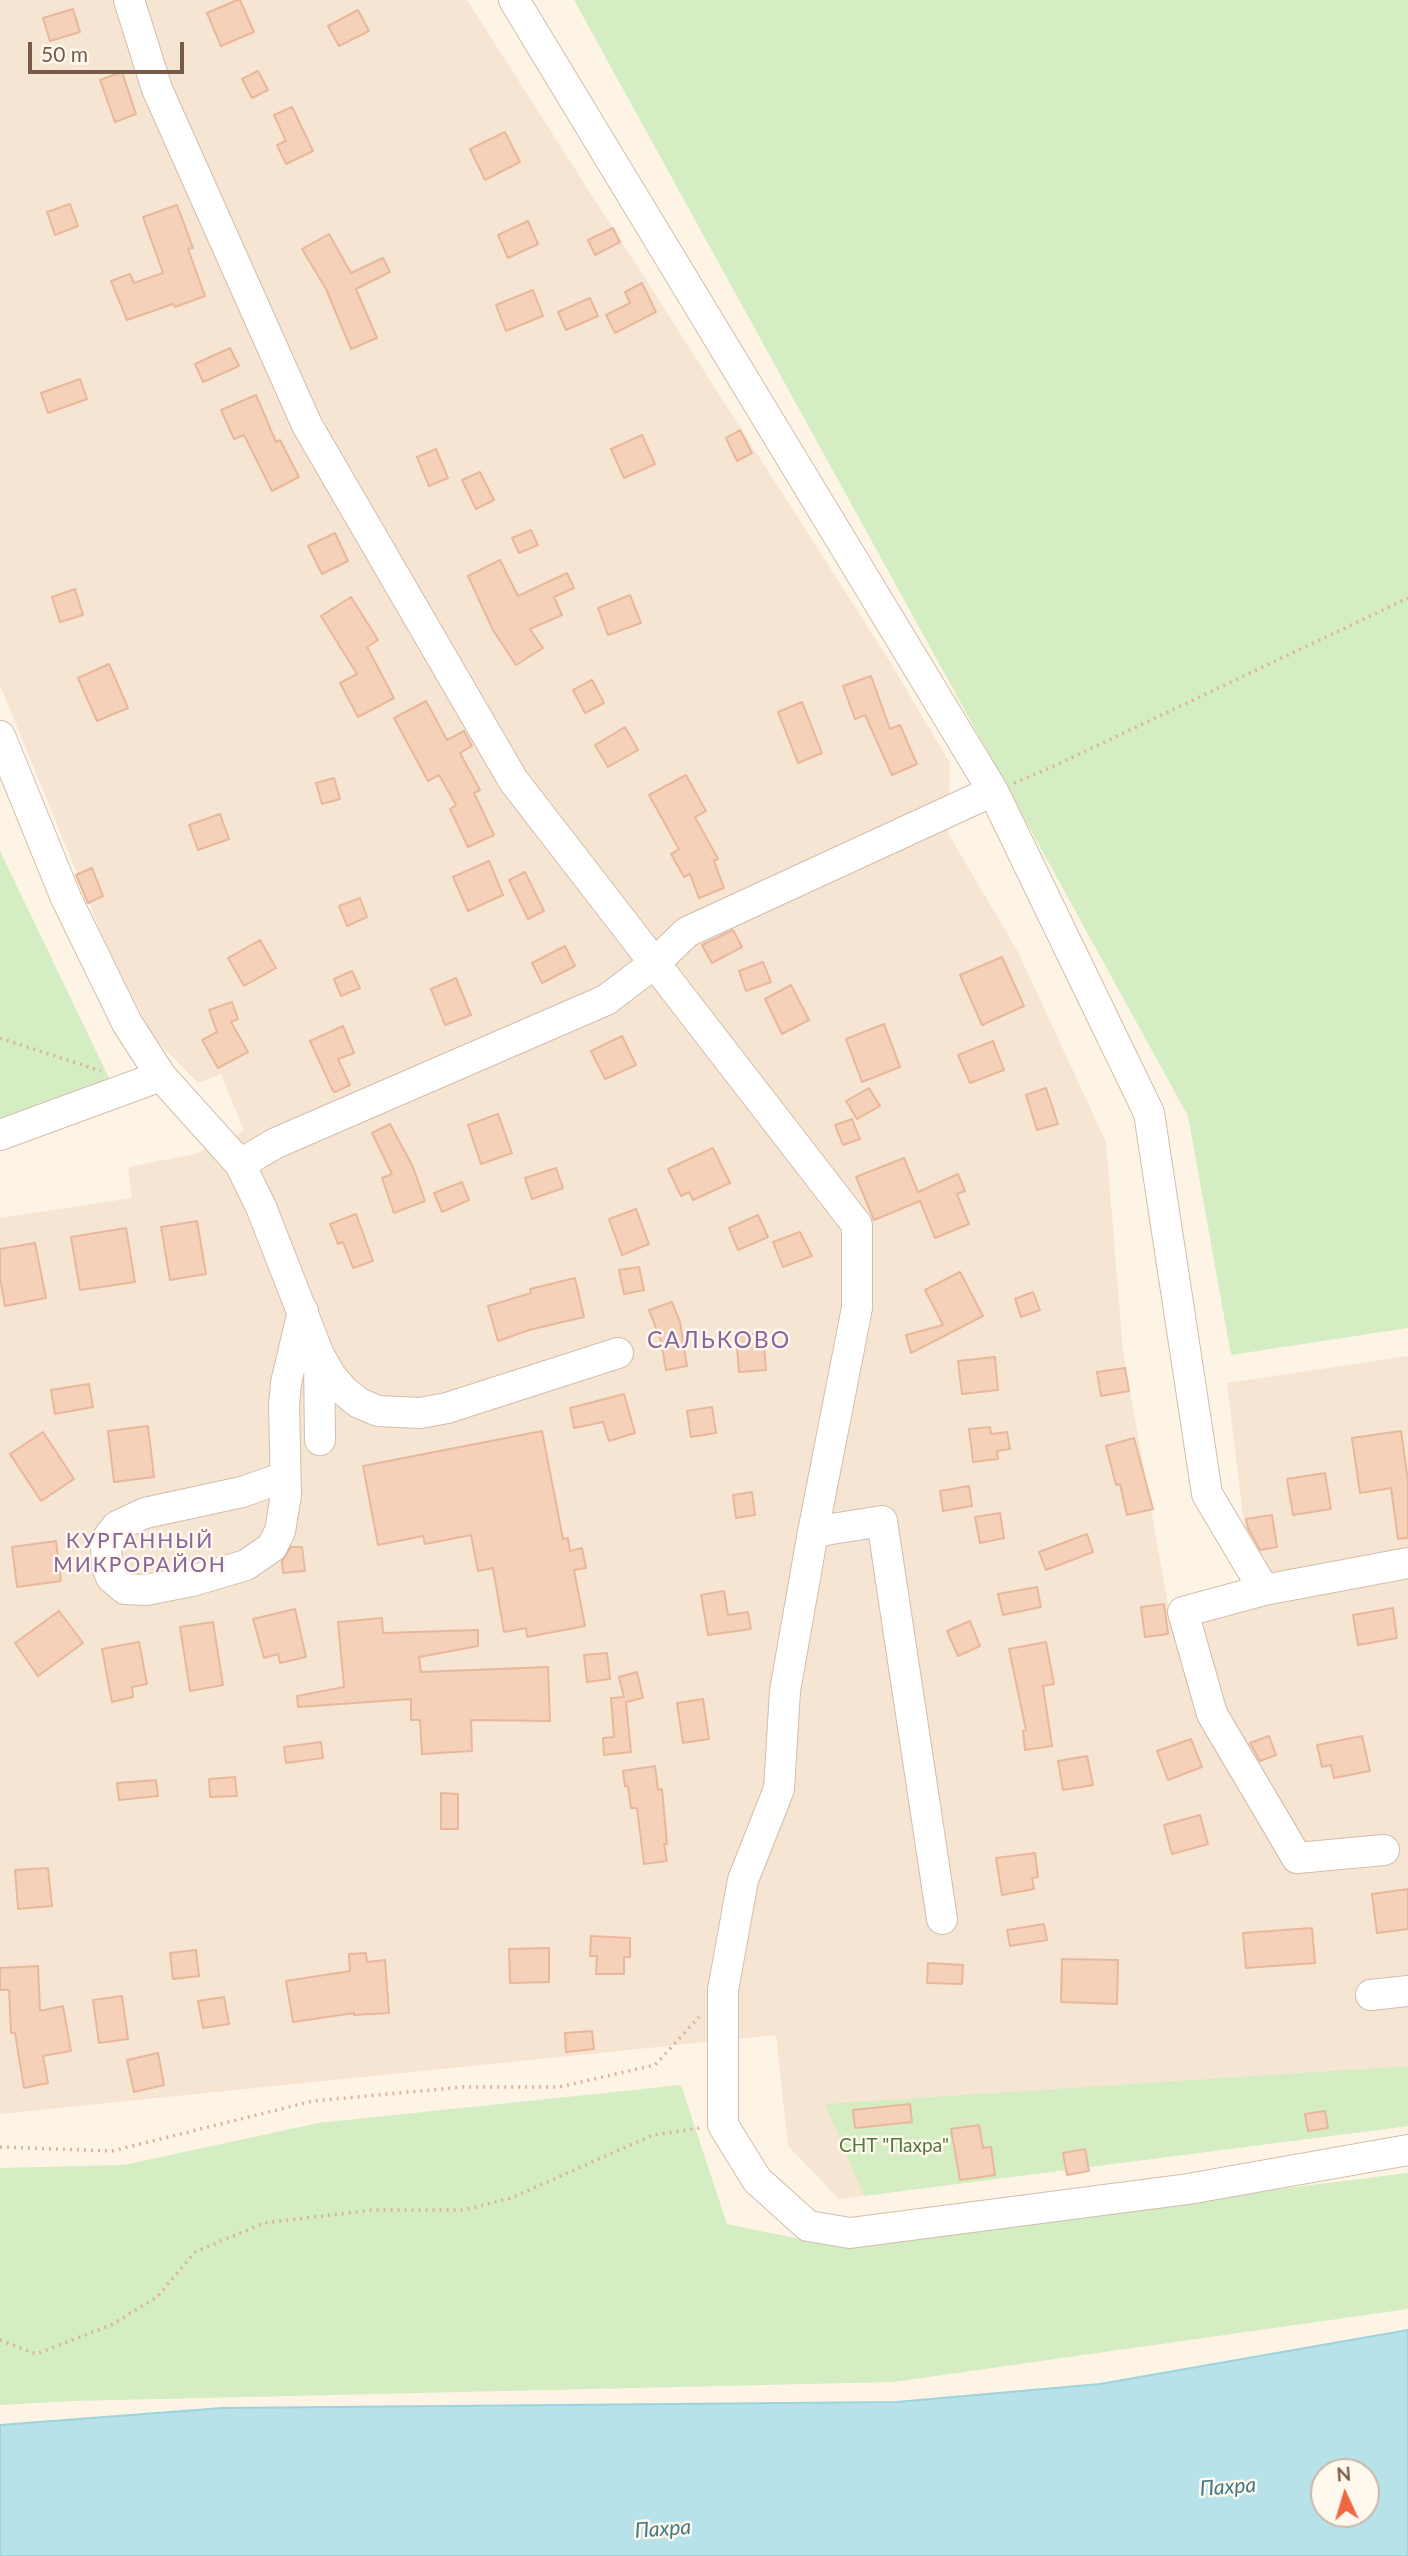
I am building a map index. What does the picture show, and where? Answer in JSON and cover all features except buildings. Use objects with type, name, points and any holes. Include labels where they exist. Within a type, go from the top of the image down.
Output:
[{"type":"street","points":[[129,0],[157,89],[307,425],[513,780],[857,1225],[858,1308],[813,1532],[785,1691],[779,1789],[743,1880],[723,1990],[723,2125],[757,2180],[808,2226],[850,2233],[1188,2189],[1408,2150]]},
{"type":"street","points":[[514,0],[993,791],[1149,1113],[1207,1494],[1264,1590]]},
{"type":"street","points":[[0,736],[71,909],[127,1023],[161,1076],[240,1164],[261,1207],[319,1355],[331,1376],[359,1403],[378,1411],[420,1413],[447,1408],[618,1353]]},
{"type":"street","points":[[240,1164],[276,1143],[606,1000],[656,962],[687,932],[993,791]]},
{"type":"street","points":[[0,1135],[161,1076]]},
{"type":"street","points":[[285,1476],[242,1492],[145,1513],[123,1522],[109,1536],[106,1547],[107,1567],[111,1577],[125,1589],[146,1590],[246,1565],[272,1547],[280,1531],[285,1506],[286,1383],[303,1311]]},
{"type":"street","points":[[319,1355],[320,1440]]},
{"type":"street","points":[[813,1532],[883,1521],[942,1919]]},
{"type":"street","points":[[1384,1850],[1297,1858],[1212,1714],[1183,1612],[1264,1590],[1408,1563]]},
{"type":"street","points":[[1371,1996],[1408,1991]]},
{"type":"path","points":[[993,791],[1054,766],[1408,597]]},
{"type":"path","points":[[0,1038],[102,1072]]},
{"type":"path","points":[[0,2147],[112,2151],[313,2101],[463,2087],[559,2087],[655,2065],[723,1990]]},
{"type":"path","points":[[0,2340],[36,2354],[111,2325],[157,2297],[195,2252],[264,2223],[372,2210],[463,2210],[511,2198],[653,2135],[723,2125]]},
{"type":"shaded area","name":"САЛЬКОВО","points":[[0,0],[467,0],[887,657],[950,763],[948,833],[1018,952],[1106,1142],[1123,1351],[1168,1605],[1254,1609],[1227,1383],[1408,1356],[1408,2126],[839,2199],[788,2146],[776,2035],[0,2114],[0,1218],[132,1198],[128,1167],[195,1154],[244,1131],[221,1074],[198,1083],[152,1036],[105,942],[0,685]]},
{"type":"green space","points":[[574,0],[1408,0],[1408,1328],[1231,1355],[1188,1116]]},
{"type":"green space","points":[[0,851],[110,1080],[0,1122]]},
{"type":"green space","name":"СНТ \"Пахра\"","points":[[1408,2066],[1408,2126],[864,2196],[825,2104]]},
{"type":"green space","points":[[681,2085],[727,2224],[829,2245],[1408,2173],[1408,2309],[893,2382],[73,2401],[0,2405],[0,2168],[124,2165],[318,2123]]},
{"type":"water","name":"Пахра","points":[[1408,2330],[1408,2556],[0,2556],[0,2425],[222,2408],[897,2402],[1100,2384]]},
{"type":"district","name":"САЛЬКОВО","points":[[719,1341]]},
{"type":"district","name":"КУРГАННЫЙ МИКРОРАЙОН","points":[[140,1553]]}]
